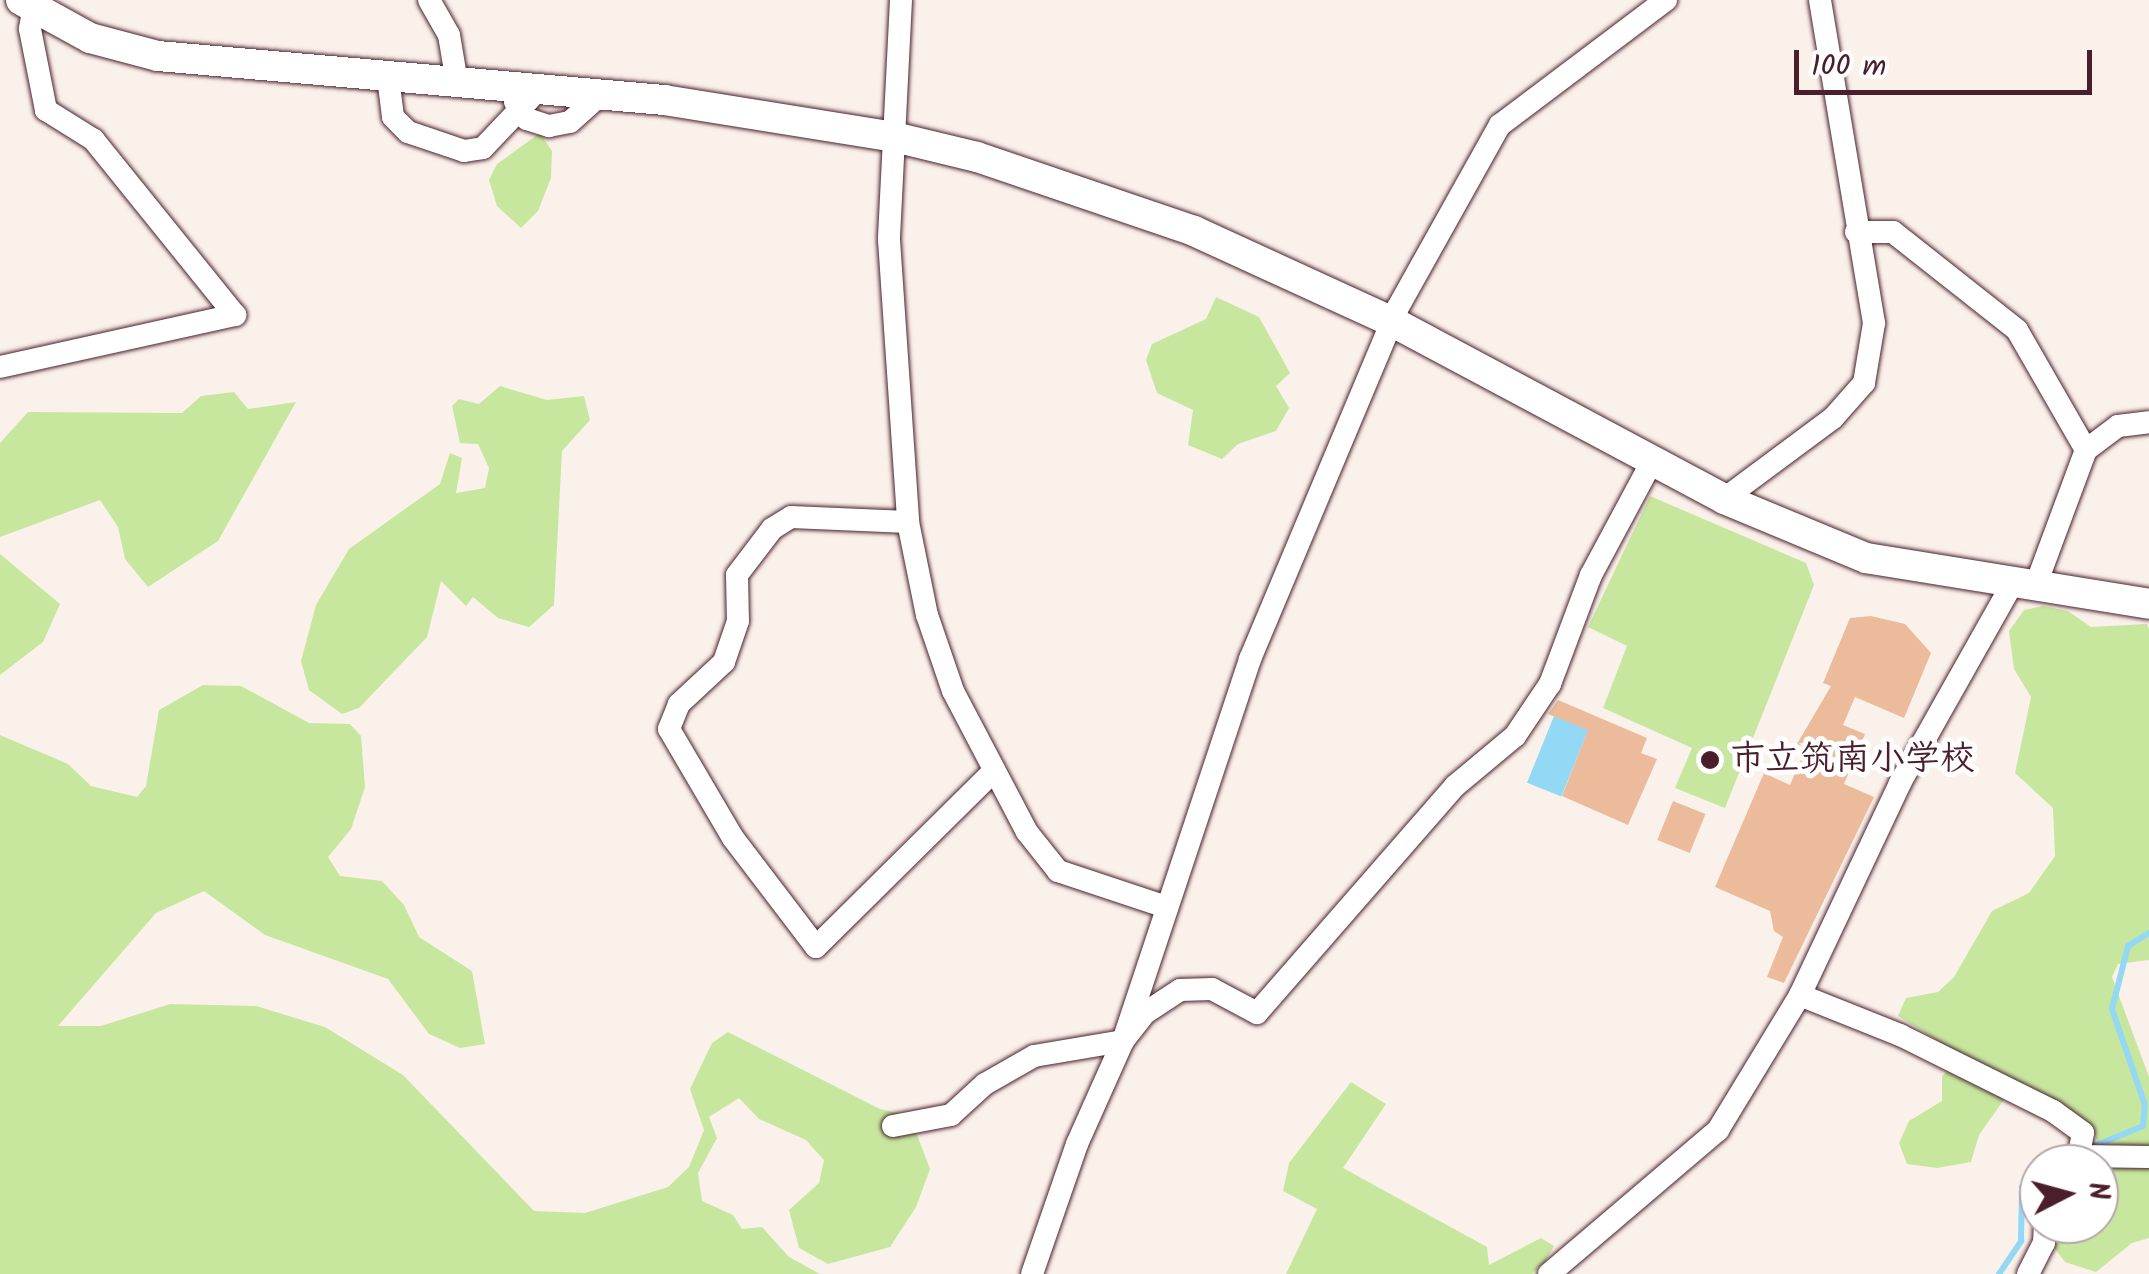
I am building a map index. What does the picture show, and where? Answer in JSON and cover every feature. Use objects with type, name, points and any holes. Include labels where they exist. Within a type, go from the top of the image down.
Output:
[{"type":"street","points":[[429,0],[449,35],[458,83]]},
{"type":"street","points":[[901,0],[903,50],[890,136],[889,240],[908,522],[952,690],[1026,832],[1058,870],[1163,906]]},
{"type":"street","points":[[1032,1274],[1078,1144],[1123,1041],[1163,906],[1250,659],[1391,321],[1500,125],[1666,0]]},
{"type":"street","points":[[1724,500],[1833,418],[1864,383],[1874,323],[1820,0]]},
{"type":"street","points":[[27,5],[90,38],[158,56],[458,83],[522,96],[600,95],[890,136],[1064,184],[1194,230],[1391,321],[1724,500],[1866,558],[2149,604]]},
{"type":"street","points":[[0,367],[235,315],[94,140],[46,110],[27,5]]},
{"type":"street","points":[[388,77],[394,116],[440,148],[483,148],[522,96]]},
{"type":"street","points":[[1856,232],[1894,232],[2017,330],[2086,450]]},
{"type":"street","points":[[1549,1274],[1718,1130],[1800,995],[1900,782],[2024,585],[2086,450],[2118,426],[2149,422]]},
{"type":"street","points":[[893,1126],[951,1115],[984,1084],[1034,1056],[1123,1041],[1145,1013],[1180,990],[1212,989],[1257,1013],[1455,786],[1515,736],[1550,684],[1591,575],[1652,462]]},
{"type":"street","points":[[908,522],[790,517],[772,529],[737,575],[738,621],[724,662],[679,704],[669,729],[733,838],[816,948],[994,771]]},
{"type":"street","points":[[1800,995],[1900,1035],[2053,1111],[2083,1133],[2081,1144]]},
{"type":"street","points":[[2119,1158],[2149,1157]]},
{"type":"street","points":[[2028,1274],[2043,1244]]},
{"type":"green space","points":[[540,133],[552,151],[551,178],[538,211],[521,228],[497,206],[489,180],[497,164]]},
{"type":"green space","points":[[1216,297],[1259,317],[1290,373],[1276,386],[1289,408],[1276,431],[1238,444],[1222,459],[1188,445],[1193,410],[1157,393],[1146,360],[1152,344],[1206,319]]},
{"type":"green space","points":[[500,386],[547,400],[584,396],[590,420],[562,451],[554,605],[529,627],[498,618],[473,597],[466,606],[441,581],[427,637],[359,708],[342,714],[309,690],[301,661],[316,605],[349,549],[440,484],[450,453],[462,458],[456,493],[485,488],[489,468],[478,444],[460,443],[452,406],[459,399],[479,404]]},
{"type":"green space","points":[[234,392],[248,409],[296,402],[218,541],[148,587],[125,559],[118,527],[100,500],[0,537],[0,443],[28,412],[182,413],[201,396]]},
{"type":"green space","points":[[1650,496],[1806,563],[1814,585],[1725,808],[1675,788],[1692,748],[1603,708],[1627,646],[1588,627]]},
{"type":"green space","points":[[0,554],[60,604],[43,642],[0,675]]},
{"type":"green space","points":[[2043,606],[2068,611],[2091,627],[2147,624],[2149,629],[2149,960],[2118,964],[2112,977],[2149,1077],[2149,1238],[2132,1243],[2096,1272],[2065,1262],[2053,1244],[2119,1244],[2119,1144],[2098,1144],[2094,1132],[2015,1084],[1979,1135],[1971,1162],[1937,1168],[1907,1164],[1899,1143],[1909,1121],[1942,1101],[1942,1076],[1963,1056],[1898,1016],[1906,998],[1938,992],[1954,977],[1992,911],[2029,893],[2055,856],[2053,808],[2015,773],[2031,697],[2014,669],[2009,631],[2024,610]]},
{"type":"green space","points":[[203,685],[241,686],[309,723],[350,724],[361,736],[365,787],[351,829],[328,857],[340,876],[382,881],[404,905],[419,937],[472,971],[485,1044],[460,1048],[429,1034],[388,979],[265,935],[204,891],[156,913],[58,1026],[101,1026],[170,1004],[256,1006],[325,1027],[403,1075],[534,1211],[585,1213],[668,1187],[689,1167],[704,1130],[690,1089],[712,1043],[728,1032],[880,1109],[910,1116],[930,1169],[916,1207],[890,1247],[828,1264],[799,1248],[789,1210],[819,1183],[824,1160],[806,1140],[759,1119],[739,1098],[709,1117],[717,1138],[698,1173],[702,1201],[733,1215],[742,1229],[762,1227],[789,1257],[820,1274],[0,1274],[0,735],[68,764],[91,786],[137,797],[146,786],[159,710]]},
{"type":"green space","points":[[1351,1082],[1386,1104],[1343,1168],[1487,1247],[1489,1265],[1541,1238],[1554,1246],[1545,1262],[1532,1274],[1286,1274],[1317,1209],[1283,1191],[1289,1163]]},
{"type":"water","points":[[1554,716],[1588,730],[1561,797],[1527,783]]},
{"type":"building","points":[[1871,616],[1905,624],[1931,653],[1904,718],[1855,697],[1843,725],[1865,734],[1844,784],[1874,797],[1784,983],[1767,977],[1783,937],[1774,931],[1770,911],[1715,887],[1764,773],[1790,785],[1806,748],[1797,744],[1831,686],[1823,683],[1850,618]]},
{"type":"building","points":[[1558,700],[1647,738],[1641,753],[1657,759],[1628,825],[1562,796],[1588,730],[1548,714]]},
{"type":"building","points":[[1673,801],[1705,814],[1690,853],[1657,840]]},
{"type":"waterway","points":[[2099,1144],[2143,1126],[2145,1105],[2112,1009],[2128,946],[2149,933]]},
{"type":"waterway","points":[[1999,1274],[2019,1244]]},
{"type":"place","name":"市立筑南小学校","points":[[1710,760]]}]
